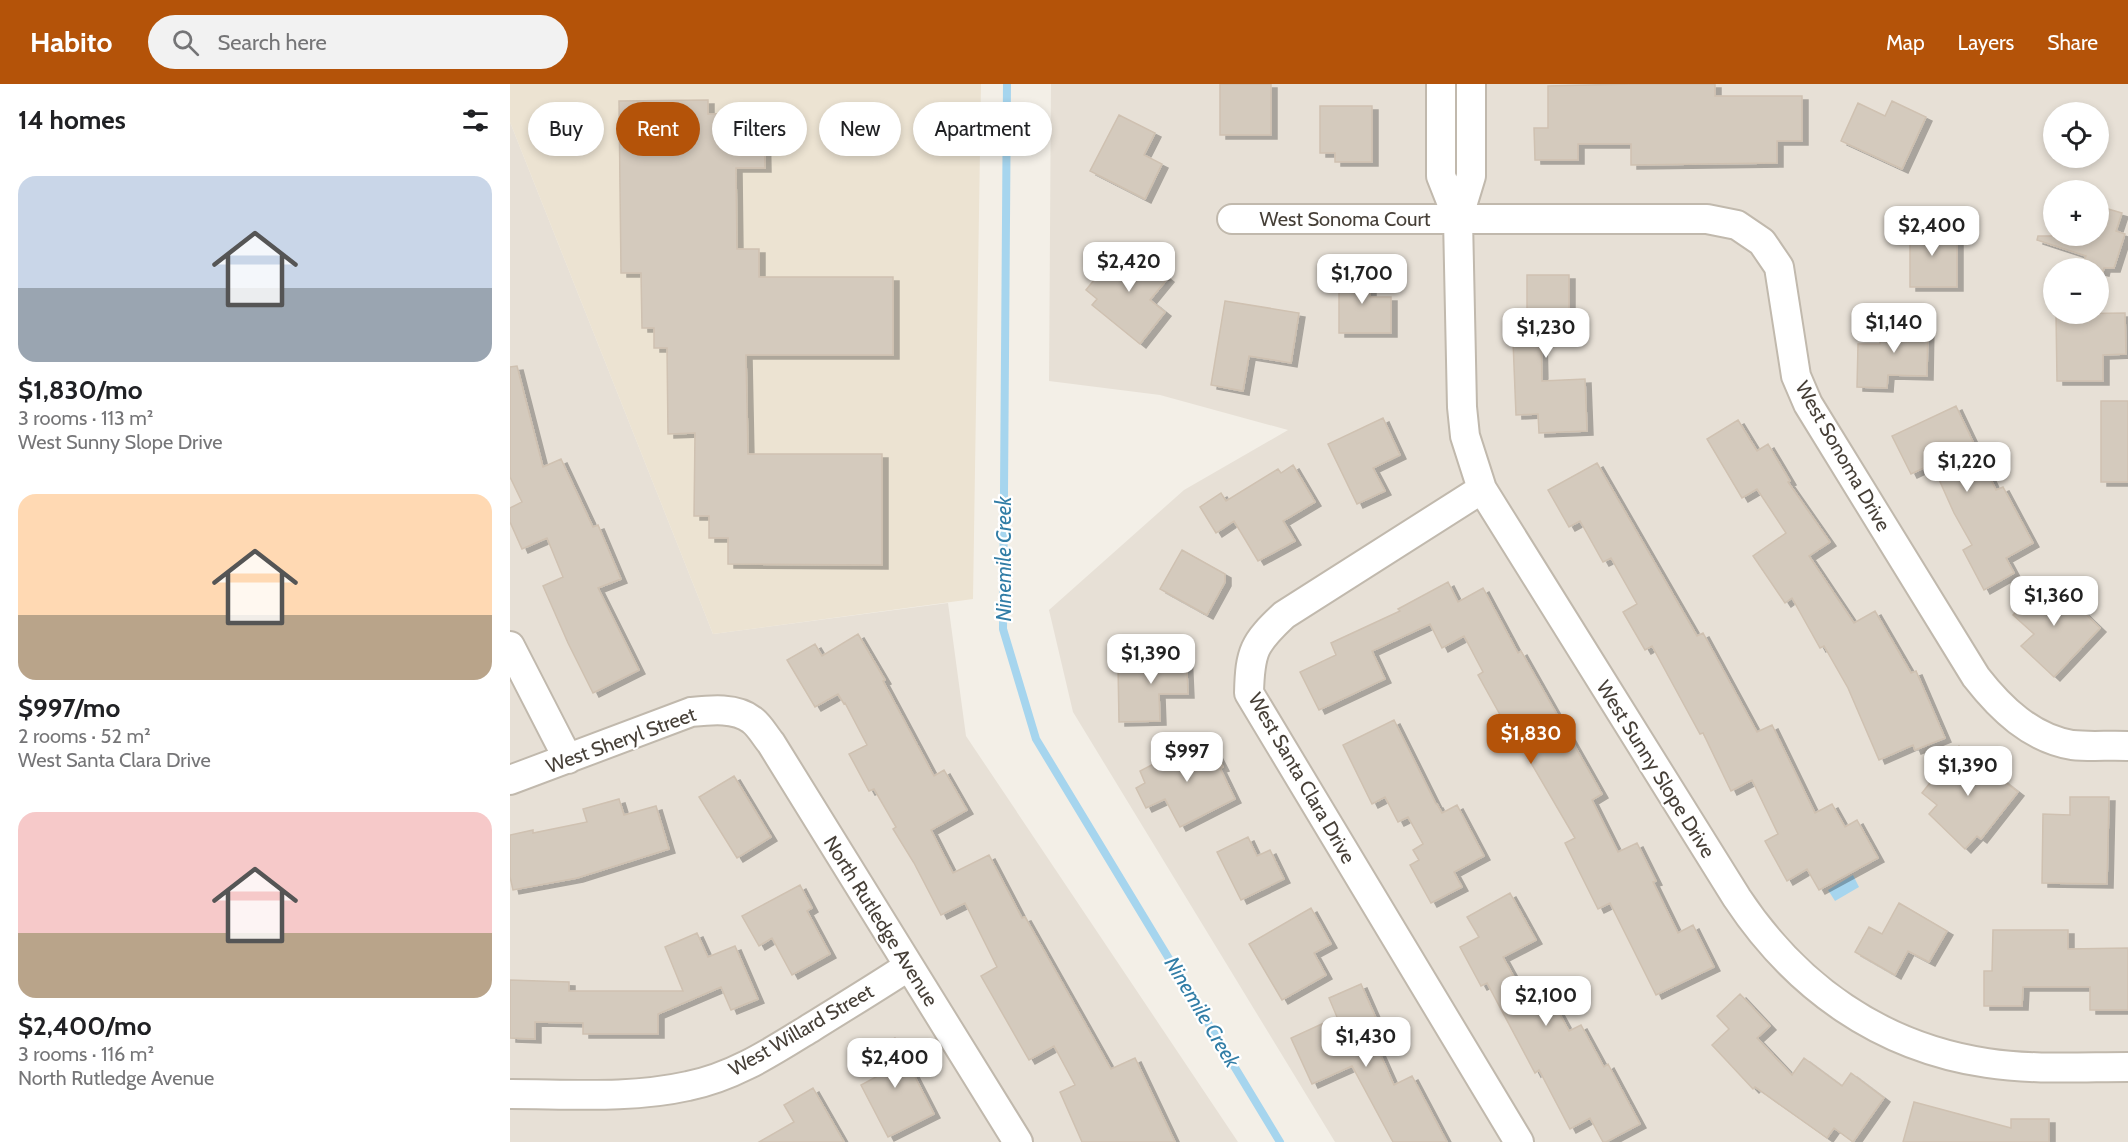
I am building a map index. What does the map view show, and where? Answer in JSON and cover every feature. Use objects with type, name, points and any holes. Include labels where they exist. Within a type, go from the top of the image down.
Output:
[{"type":"street","name":"West Sunny Slope Drive","points":[[1441,84],[1441,176],[1458,219]]},
{"type":"street","name":"West Sunny Slope Drive","points":[[1471,84],[1471,176],[1458,219],[1462,407],[1465,436],[1482,489],[1737,898],[1760,932],[1795,970],[1844,1009],[1898,1038],[1947,1055],[1988,1064],[2128,1067]]},
{"type":"street","name":"West Sonoma Court","points":[[1232,219],[1458,219]]},
{"type":"street","name":"West Sonoma Drive","points":[[1458,219],[1707,219],[1737,225],[1762,242],[1779,267],[1796,376],[1808,404],[1976,677],[1995,701],[2018,721],[2044,735],[2072,745],[2128,746]]},
{"type":"street","name":"West Santa Clara Drive","points":[[1482,489],[1284,615],[1262,635],[1250,662],[1249,693],[1519,1142]]},
{"type":"street","points":[[510,646],[568,759]]},
{"type":"street","name":"West Sheryl Street","points":[[510,780],[691,712],[712,710],[733,712]]},
{"type":"street","name":"North Rutledge Avenue","points":[[733,712],[752,720],[771,743],[1018,1142]]},
{"type":"street","name":"West Willard Street","points":[[510,1094],[621,1095],[662,1092],[691,1086],[719,1077],[773,1051],[909,966]]},
{"type":"shaded area","points":[[510,84],[981,84],[981,102],[913,102],[913,156],[980,156],[973,599],[713,634],[510,122]]},
{"type":"shaded area","points":[[1051,84],[2128,84],[2128,1142],[1335,1142],[1073,712],[1049,610],[1184,490],[1288,430],[1160,395],[1049,381]]},
{"type":"shaded area","points":[[510,122],[713,634],[948,603],[966,736],[1238,1142],[510,1142]]},
{"type":"water","points":[[1853,875],[1859,887],[1835,901],[1828,890]]},
{"type":"building","points":[[1220,84],[1271,84],[1271,135],[1220,135]]},
{"type":"building","points":[[1715,84],[1715,96],[1802,96],[1802,141],[1777,141],[1777,163],[1631,165],[1631,144],[1578,144],[1578,160],[1535,160],[1534,128],[1548,128],[1548,86]]},
{"type":"building","points":[[708,100],[708,114],[712,114],[712,156],[765,156],[765,168],[736,168],[737,249],[759,249],[759,277],[893,277],[893,355],[746,355],[748,454],[882,454],[882,565],[728,564],[728,538],[709,538],[709,516],[694,516],[695,433],[668,434],[667,348],[654,348],[654,328],[642,328],[641,273],[621,273],[620,156],[700,156],[700,102],[619,101]]},
{"type":"building","points":[[1892,101],[1926,117],[1902,169],[1841,141],[1858,103],[1885,116]]},
{"type":"building","points":[[1320,106],[1372,106],[1372,162],[1335,162],[1335,153],[1320,153]]},
{"type":"building","points":[[1119,115],[1155,133],[1144,155],[1162,164],[1145,199],[1090,171]]},
{"type":"building","points":[[2109,209],[2122,213],[2116,231],[2125,234],[2114,268],[2109,268],[2109,258],[2085,258],[2086,256],[2055,246],[2109,246]]},
{"type":"building","points":[[1910,222],[1940,223],[1940,237],[1957,237],[1957,287],[1910,287]]},
{"type":"building","points":[[2038,236],[2043,236],[2043,242],[2037,240]]},
{"type":"building","points":[[1124,243],[1168,278],[1150,300],[1165,312],[1140,344],[1092,305],[1097,299],[1086,290]]},
{"type":"building","points":[[1339,270],[1370,270],[1370,297],[1391,297],[1391,333],[1339,333]]},
{"type":"building","points":[[1527,275],[1569,275],[1569,331],[1541,331],[1542,381],[1585,379],[1587,431],[1539,433],[1538,414],[1516,415],[1512,316],[1527,315]]},
{"type":"building","points":[[1225,301],[1299,313],[1291,363],[1249,356],[1243,391],[1211,385]]},
{"type":"building","points":[[2109,313],[2125,313],[2126,354],[2103,355],[2103,381],[2057,381],[2056,324],[2109,324]]},
{"type":"building","points":[[1880,322],[1928,322],[1927,376],[1888,375],[1887,388],[1857,387],[1858,344],[1880,344]]},
{"type":"building","points":[[517,366],[543,467],[561,459],[593,527],[598,525],[621,579],[598,588],[639,670],[593,693],[543,586],[563,577],[547,538],[522,549],[510,522],[510,508],[522,502],[510,477],[510,367]]},
{"type":"building","points":[[2101,401],[2128,401],[2128,482],[2101,482]]},
{"type":"building","points":[[1956,406],[1996,490],[2003,487],[2033,543],[2006,558],[2014,573],[1984,590],[1963,550],[1972,545],[1954,513],[1932,464],[1911,474],[1892,436]]},
{"type":"building","points":[[1383,418],[1400,455],[1373,468],[1385,491],[1357,504],[1328,444]]},
{"type":"building","points":[[1738,420],[1757,451],[1768,444],[1790,481],[1788,482],[1830,542],[1809,556],[1854,623],[1875,611],[1911,673],[1916,671],[1945,738],[1915,750],[1913,745],[1879,760],[1848,688],[1824,646],[1820,648],[1792,598],[1785,603],[1753,556],[1786,533],[1757,489],[1742,498],[1707,439]]},
{"type":"building","points":[[1597,463],[1697,636],[1703,633],[1757,732],[1772,725],[1815,813],[1832,804],[1845,827],[1857,820],[1878,858],[1819,890],[1807,869],[1787,881],[1765,841],[1778,834],[1752,780],[1731,791],[1703,733],[1700,734],[1652,646],[1645,650],[1623,612],[1637,604],[1611,558],[1603,562],[1580,521],[1569,527],[1548,490]]},
{"type":"building","points":[[1293,465],[1315,502],[1283,521],[1295,541],[1258,561],[1234,521],[1216,533],[1200,507],[1221,493],[1226,501],[1278,469],[1281,473]]},
{"type":"building","points":[[1182,550],[1225,574],[1225,582],[1207,615],[1160,589]]},
{"type":"building","points":[[2048,578],[2100,628],[2054,677],[2021,646],[2034,634],[2013,615]]},
{"type":"building","points":[[1448,582],[1458,602],[1483,588],[1518,653],[1521,651],[1602,794],[1592,800],[1618,852],[1637,843],[1678,933],[1693,925],[1714,967],[1656,995],[1610,903],[1598,909],[1565,843],[1575,838],[1510,727],[1508,729],[1478,675],[1483,672],[1464,636],[1442,648],[1430,624],[1372,651],[1385,679],[1319,710],[1300,672],[1336,655],[1331,643],[1400,611],[1398,609]]},
{"type":"building","points":[[858,634],[885,680],[883,681],[934,776],[944,770],[967,810],[931,830],[953,873],[989,855],[1022,918],[1025,917],[1111,1069],[1135,1058],[1175,1142],[1082,1142],[1060,1092],[1075,1085],[1054,1046],[1029,1060],[981,976],[997,967],[965,903],[941,915],[893,829],[896,827],[874,789],[869,791],[849,754],[867,745],[845,703],[838,694],[815,707],[787,660],[815,644],[822,656]]},
{"type":"building","points":[[1150,650],[1186,650],[1188,694],[1159,694],[1160,721],[1119,722],[1118,666],[1150,666]]},
{"type":"building","points":[[1394,720],[1436,804],[1442,813],[1457,805],[1484,856],[1454,872],[1462,887],[1431,903],[1410,865],[1419,860],[1413,850],[1423,844],[1408,817],[1398,822],[1385,797],[1372,804],[1343,745]]},
{"type":"building","points":[[1207,736],[1223,767],[1220,768],[1235,799],[1180,827],[1165,799],[1146,808],[1136,788],[1145,783],[1140,771]]},
{"type":"building","points":[[1959,746],[2018,792],[1981,839],[1977,836],[1965,849],[1929,814],[1937,805],[1922,793]]},
{"type":"building","points":[[734,776],[771,837],[737,858],[699,797]]},
{"type":"building","points":[[2070,797],[2109,797],[2107,884],[2042,883],[2043,814],[2070,815]]},
{"type":"building","points":[[619,799],[624,815],[656,806],[669,849],[577,878],[513,890],[510,877],[510,835],[533,830],[533,833],[587,822],[583,809]]},
{"type":"building","points":[[1248,837],[1257,856],[1270,850],[1284,879],[1241,900],[1217,852]]},
{"type":"building","points":[[800,885],[812,908],[807,911],[830,954],[792,975],[772,938],[759,946],[742,916]]},
{"type":"building","points":[[1510,893],[1536,940],[1503,957],[1525,997],[1545,987],[1569,1031],[1581,1025],[1604,1067],[1608,1064],[1640,1124],[1606,1142],[1603,1142],[1590,1118],[1570,1129],[1539,1070],[1535,1073],[1487,983],[1481,986],[1460,947],[1479,937],[1467,917]]},
{"type":"building","points":[[1899,903],[1947,931],[1929,962],[1908,951],[1895,975],[1855,952],[1869,927],[1882,934]]},
{"type":"building","points":[[1311,908],[1331,944],[1314,953],[1326,975],[1282,1000],[1249,944]]},
{"type":"building","points":[[1993,930],[2068,930],[2068,949],[2128,948],[2128,1010],[2090,1010],[2090,987],[2023,987],[2022,1006],[1984,1006],[1984,971],[1992,971]]},
{"type":"building","points":[[697,933],[708,957],[735,946],[758,999],[731,1010],[721,987],[658,1014],[658,1034],[583,1034],[583,1023],[535,1022],[535,1039],[510,1038],[510,980],[569,982],[569,991],[683,991],[665,947]]},
{"type":"building","points":[[1361,984],[1379,1025],[1369,1029],[1394,1085],[1412,1076],[1447,1142],[1393,1142],[1352,1066],[1312,1084],[1291,1038],[1337,1017],[1329,998]]},
{"type":"building","points":[[1740,994],[1770,1026],[1757,1038],[1792,1075],[1804,1058],[1842,1086],[1851,1073],[1884,1098],[1853,1142],[1834,1128],[1827,1138],[1755,1087],[1753,1089],[1712,1045],[1729,1029],[1717,1016]]},
{"type":"building","points":[[895,1038],[934,1114],[888,1137],[861,1085],[876,1077],[863,1054]]},
{"type":"building","points":[[813,1088],[844,1142],[759,1142],[794,1122],[784,1105]]},
{"type":"building","points":[[1914,1102],[2011,1128],[2011,1119],[2049,1119],[2049,1142],[1903,1142]]},
{"type":"waterway","name":"Ninemile Creek","points":[[1007,84],[1003,629],[1036,739],[1280,1142]]}]
